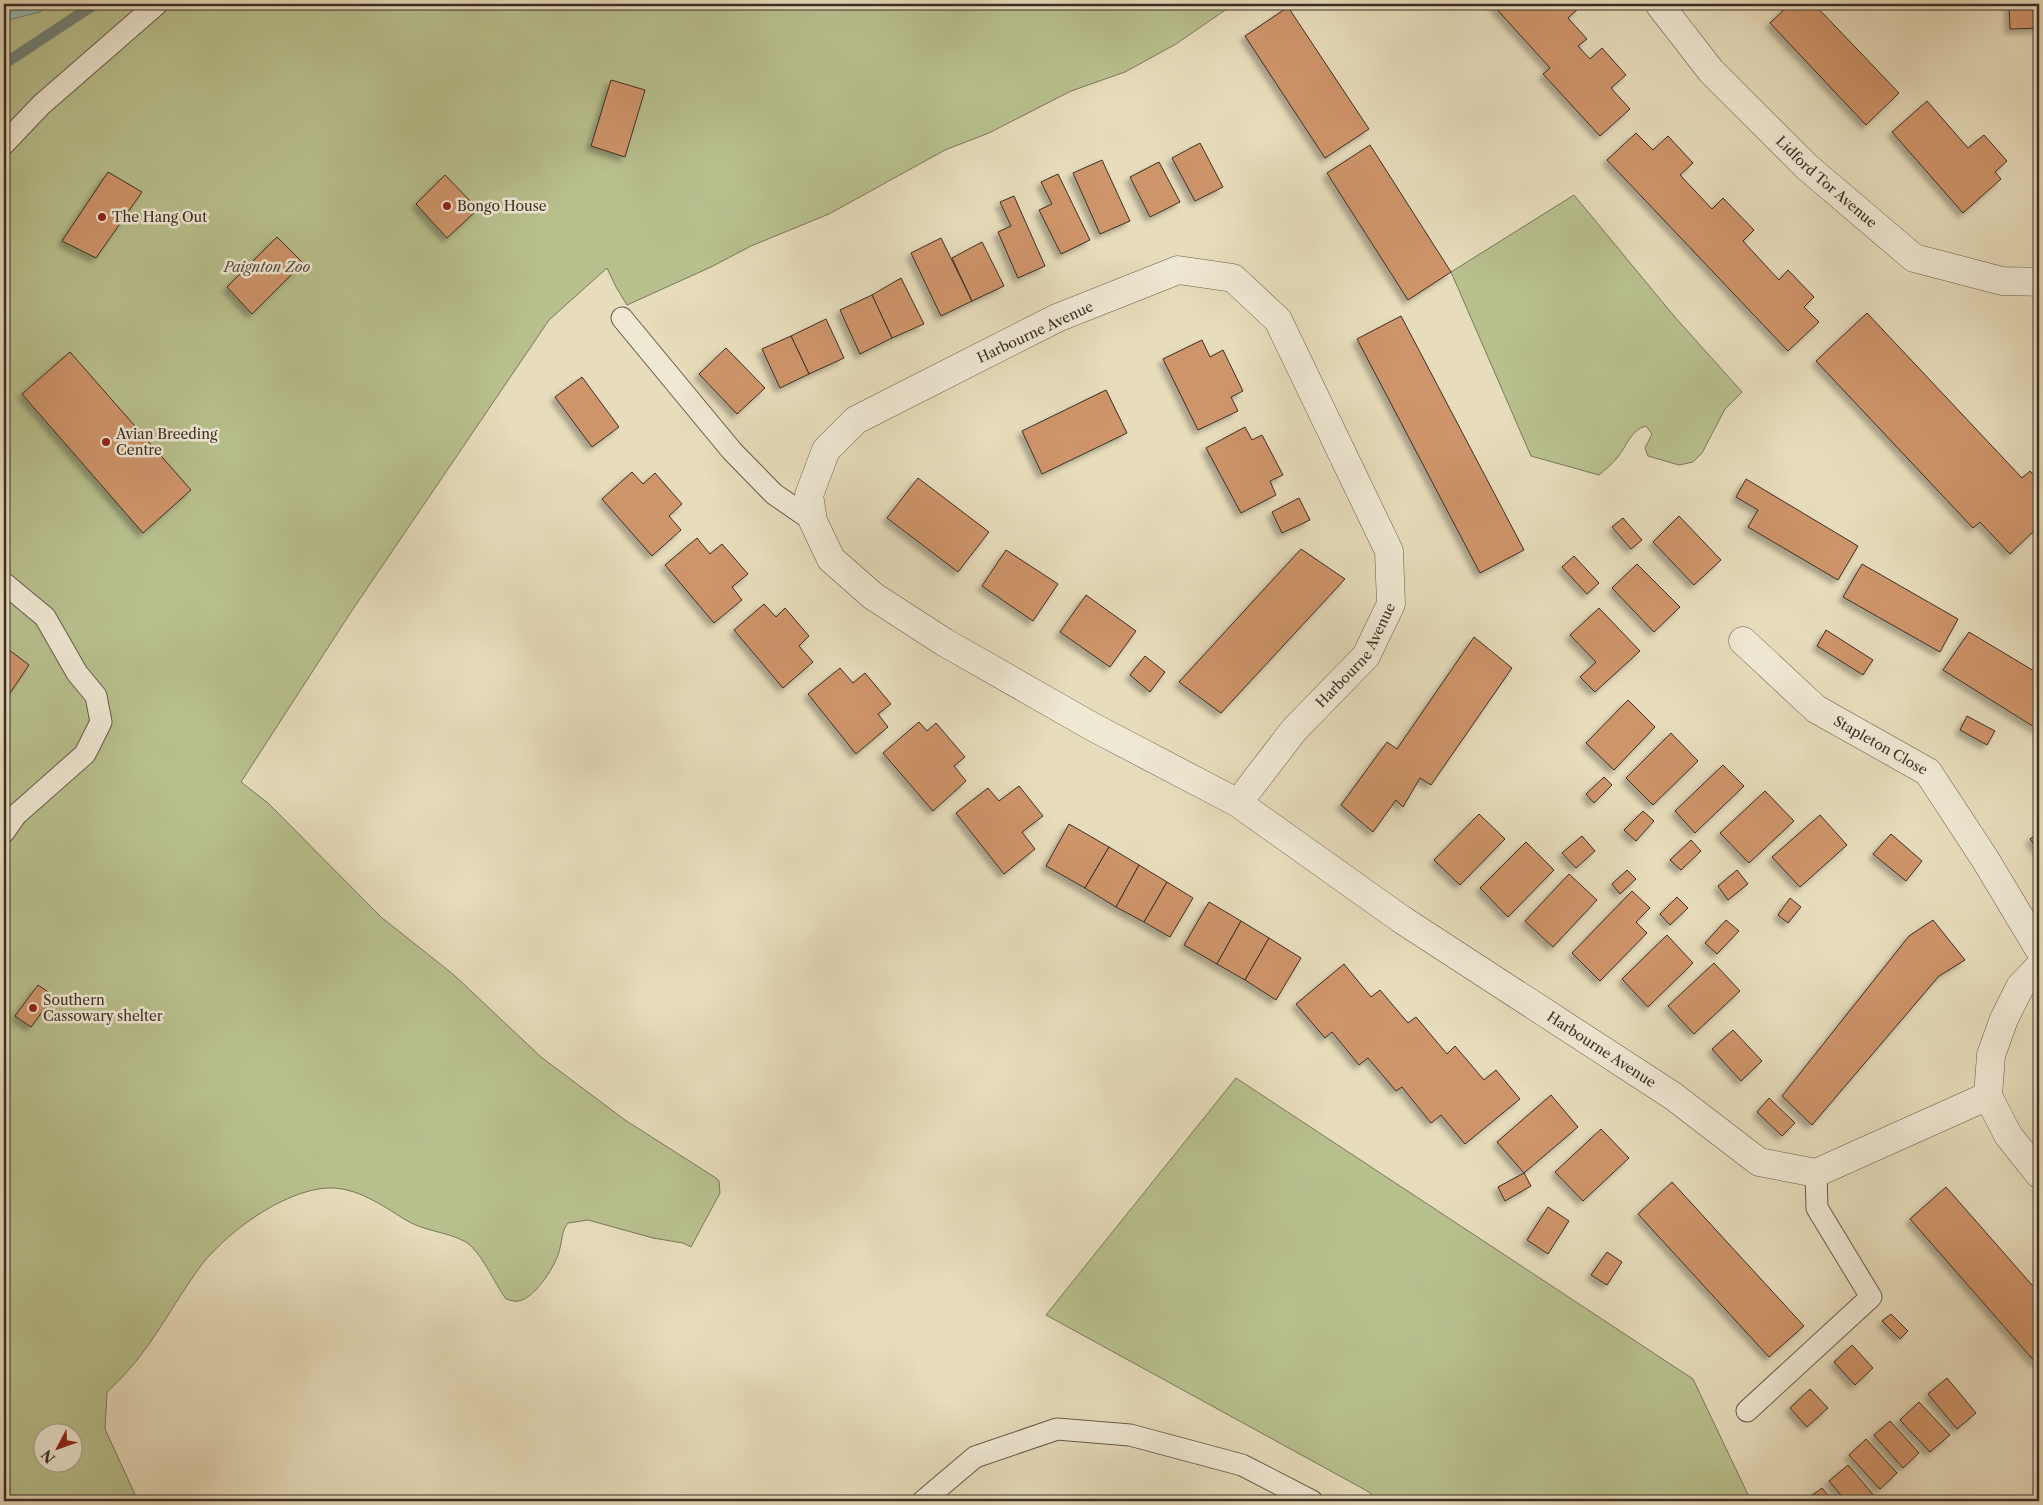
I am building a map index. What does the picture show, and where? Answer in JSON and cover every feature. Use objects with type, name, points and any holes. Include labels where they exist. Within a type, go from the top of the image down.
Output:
[{"type":"street","name":"Lidford Tor Avenue","points":[[1659,4],[1712,71],[1807,167],[1914,258],[2002,281],[2039,282]]},
{"type":"street","name":"Harbourne Avenue","points":[[1238,803],[1294,730],[1366,656],[1391,604],[1389,551],[1278,320],[1233,278],[1178,270],[1056,318],[856,420],[826,450],[809,495],[813,521],[830,559],[874,596],[944,642],[1093,727],[1238,803],[1402,919],[1673,1096],[1759,1162],[1816,1173]]},
{"type":"street","name":"Stapleton Close","points":[[1743,641],[1816,710],[1928,772],[1985,859],[2039,949]]},
{"type":"street","points":[[2039,967],[2020,987],[2004,1019],[1991,1055],[1988,1096],[2008,1135],[2039,1174]]},
{"type":"street","points":[[1816,1173],[1988,1096]]},
{"type":"lane","points":[[4,144],[41,105],[157,4]]},
{"type":"lane","points":[[622,318],[732,451],[774,494],[813,521]]},
{"type":"lane","points":[[4,583],[45,617],[77,674],[96,696],[101,722],[85,754],[16,815],[4,832]]},
{"type":"lane","points":[[1747,1410],[1871,1297],[1816,1208],[1816,1173]]},
{"type":"lane","points":[[923,1501],[975,1457],[1057,1429],[1130,1435],[1242,1465],[1312,1501]]},
{"type":"green space","name":"Paignton Zoo","points":[[4,4],[1234,4],[1176,44],[1125,72],[1071,91],[989,133],[945,150],[829,214],[751,246],[711,267],[627,305],[607,268],[549,320],[351,612],[241,782],[268,803],[381,917],[454,975],[541,1057],[625,1120],[716,1178],[719,1181],[720,1193],[691,1247],[683,1243],[653,1238],[588,1220],[568,1223],[563,1232],[555,1263],[550,1271],[538,1288],[525,1299],[518,1301],[506,1299],[482,1259],[464,1241],[412,1223],[378,1203],[349,1190],[328,1188],[310,1191],[273,1206],[238,1229],[208,1257],[134,1364],[107,1392],[105,1429],[138,1501],[4,1501]]},
{"type":"green space","points":[[1574,195],[1674,316],[1742,392],[1725,409],[1702,453],[1693,462],[1679,465],[1648,456],[1645,448],[1652,434],[1646,426],[1636,431],[1617,458],[1599,475],[1531,456],[1451,272]]},
{"type":"green space","points":[[1236,1078],[1693,1379],[1751,1501],[1377,1501],[1369,1492],[1046,1315]]},
{"type":"water","points":[[4,4],[51,4],[40,12],[4,21]]},
{"type":"building","points":[[1492,4],[1576,4],[1579,8],[1568,18],[1587,39],[1578,46],[1590,59],[1602,48],[1626,75],[1611,88],[1630,109],[1600,136],[1543,74],[1550,68]]},
{"type":"building","points":[[1790,4],[1814,4],[1899,93],[1866,125],[1770,23]]},
{"type":"building","points":[[2009,4],[2039,4],[2039,28],[2010,29]]},
{"type":"building","points":[[1288,7],[1369,129],[1325,158],[1245,36]]},
{"type":"building","points":[[611,80],[645,90],[625,157],[591,146]]},
{"type":"building","points":[[1927,101],[1968,148],[1984,135],[2007,161],[1995,172],[2001,179],[1963,213],[1892,132]]},
{"type":"building","points":[[1636,133],[1653,150],[1668,136],[1693,163],[1680,175],[1712,209],[1723,198],[1754,230],[1743,241],[1779,280],[1788,270],[1814,297],[1804,307],[1819,322],[1788,351],[1607,160]]},
{"type":"building","points":[[1200,143],[1223,187],[1195,201],[1172,158]]},
{"type":"building","points":[[1370,145],[1451,272],[1408,300],[1327,173]]},
{"type":"building","points":[[1102,160],[1130,221],[1100,234],[1073,173]]},
{"type":"building","points":[[1159,162],[1180,202],[1150,217],[1130,177]]},
{"type":"building","name":"The Hang Out","points":[[108,172],[142,192],[96,258],[62,241]]},
{"type":"building","points":[[1058,174],[1090,240],[1061,254],[1039,210],[1052,204],[1041,182]]},
{"type":"building","name":"Bongo House","points":[[445,175],[478,209],[447,238],[416,204]]},
{"type":"building","points":[[1014,196],[1045,266],[1018,278],[998,232],[1011,226],[1000,202]]},
{"type":"building","points":[[277,237],[303,263],[252,314],[227,287]]},
{"type":"building","points":[[941,238],[972,301],[941,316],[911,253]]},
{"type":"building","points":[[982,242],[1004,286],[972,301],[952,258]]},
{"type":"building","points":[[901,278],[924,324],[892,338],[872,295]]},
{"type":"building","points":[[872,295],[892,338],[860,354],[840,310]]},
{"type":"building","points":[[1867,313],[2022,478],[2030,471],[2039,481],[2039,526],[2010,554],[1980,522],[1973,528],[1816,361]]},
{"type":"building","points":[[1401,316],[1524,550],[1480,573],[1357,339]]},
{"type":"building","points":[[826,319],[844,358],[809,374],[791,336]]},
{"type":"building","points":[[791,336],[809,374],[780,388],[762,349]]},
{"type":"building","points":[[1202,340],[1210,357],[1223,350],[1243,391],[1231,397],[1238,411],[1198,430],[1163,359]]},
{"type":"building","points":[[726,348],[765,388],[737,414],[699,374]]},
{"type":"building","name":"Avian Breeding Centre","points":[[70,352],[191,490],[143,533],[22,394]]},
{"type":"building","points":[[582,377],[619,427],[592,447],[555,397]]},
{"type":"building","points":[[1106,390],[1127,433],[1042,474],[1022,431]]},
{"type":"building","points":[[1245,427],[1252,440],[1262,435],[1283,475],[1270,481],[1276,495],[1241,513],[1206,448]]},
{"type":"building","points":[[632,472],[643,484],[655,473],[682,504],[669,516],[681,530],[652,556],[602,499]]},
{"type":"building","points":[[918,478],[989,532],[958,572],[887,518]]},
{"type":"building","points":[[1746,479],[1858,546],[1838,580],[1748,527],[1758,510],[1736,497]]},
{"type":"building","points":[[1299,498],[1310,520],[1282,533],[1272,512]]},
{"type":"building","points":[[1679,516],[1721,560],[1694,585],[1653,542]]},
{"type":"building","points":[[1623,518],[1642,540],[1631,549],[1612,527]]},
{"type":"building","points":[[697,538],[710,554],[722,544],[748,574],[732,587],[742,600],[714,623],[665,565]]},
{"type":"building","points":[[1301,549],[1345,579],[1221,713],[1179,682]]},
{"type":"building","points":[[1006,550],[1058,584],[1033,621],[982,586]]},
{"type":"building","points":[[1574,556],[1599,583],[1587,594],[1562,567]]},
{"type":"building","points":[[1637,564],[1680,607],[1654,632],[1612,588]]},
{"type":"building","points":[[1862,564],[1958,619],[1940,652],[1843,597]]},
{"type":"building","points":[[1086,595],[1136,631],[1110,667],[1060,632]]},
{"type":"building","points":[[764,604],[776,617],[785,608],[809,636],[799,646],[813,662],[783,688],[734,630]]},
{"type":"building","points":[[1599,608],[1640,651],[1595,692],[1580,677],[1596,662],[1570,635]]},
{"type":"building","points":[[1826,630],[1873,660],[1863,675],[1817,646]]},
{"type":"building","points":[[1969,632],[2039,674],[2039,730],[1943,670]]},
{"type":"building","points":[[1474,637],[1512,668],[1431,785],[1420,778],[1403,807],[1396,800],[1373,832],[1341,805],[1387,742],[1397,749]]},
{"type":"building","points":[[4,646],[29,665],[4,702]]},
{"type":"building","points":[[1145,656],[1165,672],[1150,692],[1130,675]]},
{"type":"building","points":[[840,668],[853,683],[865,673],[891,704],[878,714],[888,727],[856,754],[808,694]]},
{"type":"building","points":[[1628,700],[1655,727],[1614,770],[1586,743]]},
{"type":"building","points":[[1967,716],[1995,731],[1987,745],[1960,730]]},
{"type":"building","points":[[919,722],[927,731],[936,723],[965,757],[954,766],[966,781],[933,811],[883,753]]},
{"type":"building","points":[[1671,733],[1698,761],[1653,805],[1626,778]]},
{"type":"building","points":[[1723,765],[1744,786],[1695,833],[1675,811]]},
{"type":"building","points":[[1604,777],[1612,785],[1594,803],[1586,794]]},
{"type":"building","points":[[1019,786],[1043,816],[1022,832],[1035,849],[1004,874],[956,813],[988,788],[999,801]]},
{"type":"building","points":[[1765,791],[1794,821],[1749,863],[1720,833]]},
{"type":"building","points":[[1643,811],[1654,821],[1636,841],[1624,830]]},
{"type":"building","points":[[1479,814],[1505,839],[1460,885],[1434,860]]},
{"type":"building","points":[[1820,815],[1847,845],[1800,887],[1772,857]]},
{"type":"building","points":[[1069,824],[1109,847],[1085,888],[1046,866]]},
{"type":"building","points":[[2039,833],[2039,852],[2030,839]]},
{"type":"building","points":[[1891,834],[1922,861],[1906,881],[1873,854]]},
{"type":"building","points":[[1582,836],[1595,851],[1576,868],[1562,853]]},
{"type":"building","points":[[1691,840],[1701,851],[1681,870],[1670,860]]},
{"type":"building","points":[[1526,842],[1554,870],[1508,917],[1480,888]]},
{"type":"building","points":[[1109,847],[1139,865],[1116,907],[1085,888]]},
{"type":"building","points":[[1139,865],[1167,882],[1144,922],[1116,907]]},
{"type":"building","points":[[1627,870],[1636,879],[1620,894],[1612,884]]},
{"type":"building","points":[[1737,870],[1748,884],[1728,900],[1718,886]]},
{"type":"building","points":[[1569,874],[1597,900],[1553,947],[1525,921]]},
{"type":"building","points":[[1167,882],[1193,898],[1170,937],[1144,922]]},
{"type":"building","points":[[1632,891],[1650,908],[1636,922],[1647,933],[1600,981],[1572,953]]},
{"type":"building","points":[[1677,897],[1688,908],[1670,925],[1660,914]]},
{"type":"building","points":[[1790,898],[1801,907],[1788,923],[1778,915]]},
{"type":"building","points":[[1209,902],[1241,921],[1217,964],[1184,945]]},
{"type":"building","points":[[1726,920],[1739,931],[1717,954],[1705,943]]},
{"type":"building","points":[[1933,920],[1965,960],[1939,976],[1812,1125],[1782,1096],[1909,936]]},
{"type":"building","points":[[1241,921],[1269,938],[1245,980],[1217,964]]},
{"type":"building","points":[[1667,935],[1693,963],[1648,1007],[1622,979]]},
{"type":"building","points":[[1269,938],[1301,958],[1276,1000],[1245,980]]},
{"type":"building","points":[[1714,963],[1740,991],[1694,1034],[1668,1006]]},
{"type":"building","points":[[1344,964],[1371,997],[1380,990],[1408,1023],[1416,1017],[1447,1054],[1455,1046],[1484,1080],[1496,1070],[1520,1099],[1465,1144],[1441,1115],[1431,1123],[1402,1087],[1396,1091],[1368,1058],[1359,1065],[1332,1032],[1325,1038],[1296,1004]]},
{"type":"building","name":"Southern Cassowary shelter","points":[[38,985],[54,996],[31,1027],[15,1016]]},
{"type":"building","points":[[1733,1030],[1762,1061],[1741,1081],[1712,1049]]},
{"type":"building","points":[[1551,1095],[1578,1127],[1524,1173],[1497,1142]]},
{"type":"building","points":[[1769,1098],[1795,1123],[1782,1136],[1757,1112]]},
{"type":"building","points":[[1601,1129],[1629,1158],[1583,1201],[1555,1172]]},
{"type":"building","points":[[1524,1173],[1531,1186],[1505,1201],[1498,1187]]},
{"type":"building","points":[[1672,1182],[1804,1326],[1769,1357],[1638,1214]]},
{"type":"building","points":[[1946,1187],[2039,1293],[2039,1360],[2036,1363],[1910,1219]]},
{"type":"building","points":[[1548,1207],[1569,1221],[1548,1254],[1527,1240]]},
{"type":"building","points":[[1607,1252],[1622,1262],[1607,1285],[1591,1275]]},
{"type":"building","points":[[1891,1314],[1908,1331],[1900,1339],[1882,1321]]},
{"type":"building","points":[[1852,1345],[1873,1368],[1855,1385],[1834,1362]]},
{"type":"building","points":[[1947,1378],[1976,1413],[1957,1429],[1928,1394]]},
{"type":"building","points":[[1810,1389],[1828,1408],[1807,1427],[1790,1408]]},
{"type":"building","points":[[1919,1402],[1950,1435],[1930,1452],[1900,1420]]},
{"type":"building","points":[[1890,1421],[1919,1453],[1903,1468],[1874,1435]]},
{"type":"building","points":[[1866,1439],[1897,1473],[1880,1489],[1849,1455]]},
{"type":"building","points":[[1848,1465],[1876,1498],[1872,1501],[1846,1501],[1829,1481]]},
{"type":"building","points":[[1822,1488],[1833,1501],[1804,1501]]},
{"type":"waterway","points":[[4,64],[95,4]]},
{"type":"place","name":"Bongo House","points":[[447,206]]},
{"type":"place","name":"The Hang Out","points":[[102,217]]},
{"type":"place","name":"Avian Breeding Centre","points":[[106,442]]},
{"type":"place","name":"Southern Cassowary shelter","points":[[33,1008]]}]
